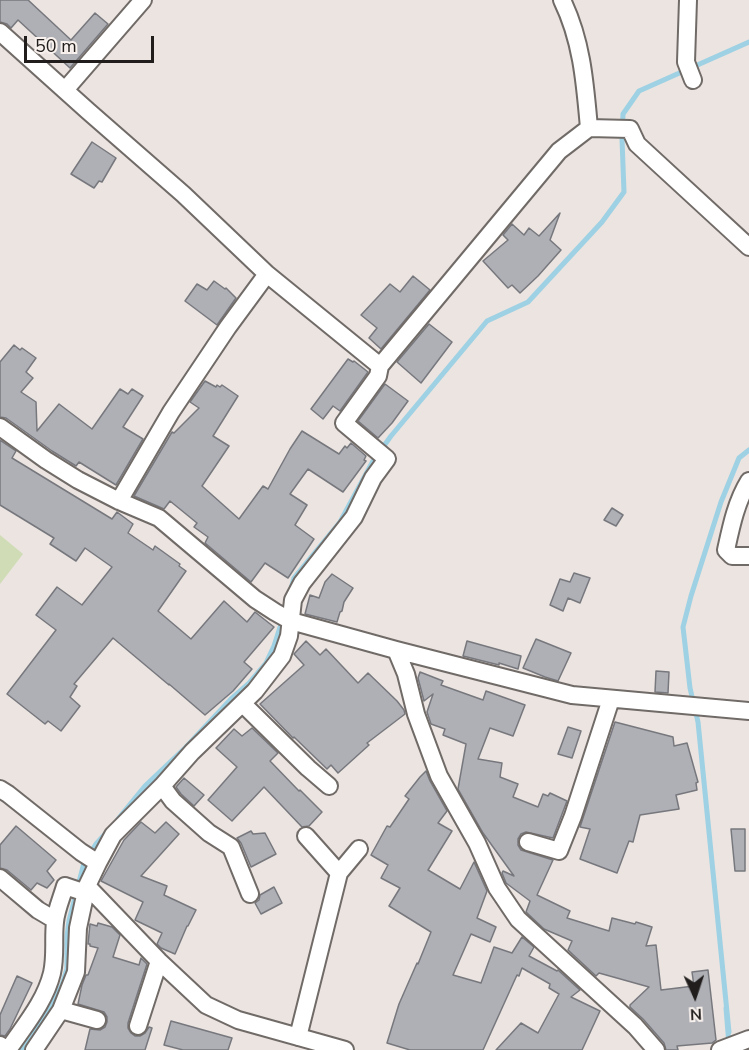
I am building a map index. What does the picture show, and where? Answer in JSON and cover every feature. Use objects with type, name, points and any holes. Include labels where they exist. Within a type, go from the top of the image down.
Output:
[{"type":"street","points":[[64,90],[143,0]]},
{"type":"street","points":[[562,0],[571,19],[584,71],[589,128]]},
{"type":"street","points":[[688,0],[686,62],[693,80]]},
{"type":"street","points":[[0,32],[183,194],[267,274],[380,366]]},
{"type":"street","points":[[34,1050],[61,1010],[76,972],[78,928],[87,890],[113,835],[192,752],[243,704],[282,656],[289,636],[293,600],[302,583],[354,517],[373,478],[387,459],[344,423],[378,376],[380,366],[558,151],[589,128],[630,129],[636,144],[749,247]]},
{"type":"street","points":[[119,501],[171,412],[267,274]]},
{"type":"street","points":[[0,427],[78,480],[159,518],[255,599],[291,621],[396,651],[572,695],[749,711]]},
{"type":"street","points":[[749,481],[731,525],[726,550],[732,556],[749,556]]},
{"type":"street","points":[[396,651],[406,674],[416,714],[439,776],[477,843],[497,888],[518,919],[635,1026],[656,1050]]},
{"type":"street","points":[[528,842],[559,852],[611,699]]},
{"type":"street","points":[[243,704],[329,786]]},
{"type":"street","points":[[296,781],[308,768]]},
{"type":"street","points":[[162,786],[172,801],[209,833],[231,848],[250,894]]},
{"type":"street","points":[[3,796],[98,863]]},
{"type":"street","points":[[306,836],[339,873]]},
{"type":"street","points":[[298,1037],[339,873],[359,849]]},
{"type":"street","points":[[0,878],[38,910],[55,920]]},
{"type":"street","points":[[0,1045],[8,1050],[45,993],[52,973],[55,920],[65,886],[87,890],[207,1005],[238,1020],[345,1050]]},
{"type":"street","points":[[138,1026],[159,961]]},
{"type":"street","points":[[61,1010],[97,1020]]},
{"type":"street","points":[[720,1050],[748,1040]]},
{"type":"green space","points":[[0,535],[23,554],[0,584]]},
{"type":"building","points":[[0,0],[28,0],[71,40],[95,13],[108,24],[70,68],[18,20],[11,28],[0,22]]},
{"type":"building","points":[[92,142],[116,158],[102,182],[99,181],[94,188],[71,174]]},
{"type":"building","points":[[560,213],[550,240],[561,250],[520,293],[512,285],[508,288],[483,261],[508,240],[503,235],[512,224],[524,235],[529,228],[539,236]]},
{"type":"building","points":[[413,276],[430,290],[381,349],[369,338],[377,328],[361,315],[390,284],[400,292]]},
{"type":"building","points":[[214,281],[236,298],[217,325],[185,301],[197,284],[207,290]]},
{"type":"building","points":[[429,324],[452,342],[421,383],[397,362]]},
{"type":"building","points":[[14,345],[36,358],[26,372],[33,378],[21,392],[36,402],[37,431],[59,404],[92,429],[120,389],[128,394],[132,389],[143,396],[123,427],[143,439],[116,485],[79,462],[76,466],[6,418],[0,417],[0,362]]},
{"type":"building","points":[[348,359],[368,372],[340,411],[333,406],[323,419],[311,409]]},
{"type":"building","points":[[205,381],[216,387],[222,385],[238,396],[213,436],[229,446],[202,486],[239,519],[263,486],[268,489],[302,431],[339,454],[345,446],[347,448],[351,443],[366,456],[364,460],[366,461],[343,492],[308,469],[290,494],[307,505],[295,525],[314,539],[288,578],[265,563],[251,582],[205,543],[208,537],[194,527],[197,523],[170,501],[164,509],[134,496],[172,432],[174,433],[199,408],[190,402]]},
{"type":"building","points":[[385,384],[408,401],[378,438],[358,421]]},
{"type":"building","points":[[0,440],[16,451],[12,458],[112,519],[117,512],[133,524],[128,533],[153,550],[155,546],[180,564],[179,566],[186,571],[158,611],[191,639],[224,601],[247,622],[255,612],[274,627],[244,662],[252,669],[233,691],[205,715],[113,638],[74,684],[77,686],[70,697],[80,706],[61,731],[48,721],[45,724],[7,694],[56,630],[36,615],[57,587],[82,605],[112,567],[85,548],[76,561],[50,544],[54,538],[0,505]]},
{"type":"building","points":[[612,508],[623,515],[616,526],[604,520]]},
{"type":"building","points":[[574,573],[590,578],[580,603],[568,598],[563,611],[550,605],[560,579],[570,582]]},
{"type":"building","points":[[332,574],[353,588],[344,602],[337,622],[305,614],[310,595],[319,598],[325,582]]},
{"type":"building","points":[[536,639],[571,653],[558,681],[523,668]]},
{"type":"building","points":[[306,641],[320,655],[326,649],[358,683],[368,673],[397,701],[405,714],[367,743],[369,745],[338,773],[331,765],[327,769],[260,704],[304,665],[294,654]]},
{"type":"building","points":[[467,641],[521,656],[518,669],[463,656]]},
{"type":"building","points":[[656,671],[669,672],[668,693],[655,692]]},
{"type":"building","points":[[420,672],[443,681],[441,685],[483,700],[486,691],[525,705],[513,736],[490,728],[478,759],[502,763],[500,777],[518,784],[513,797],[538,807],[543,794],[548,796],[550,793],[567,801],[553,838],[526,832],[518,839],[521,850],[553,860],[537,895],[570,911],[567,918],[609,931],[612,918],[652,927],[646,946],[656,945],[661,990],[694,986],[692,972],[708,970],[716,1040],[712,1043],[677,1046],[678,1050],[666,1050],[664,1043],[630,1007],[649,987],[599,973],[596,976],[568,950],[572,941],[544,929],[526,912],[530,901],[506,883],[503,871],[514,876],[483,833],[458,789],[466,744],[443,735],[445,729],[431,724],[427,712],[433,694],[424,701],[418,678]]},
{"type":"building","points":[[615,722],[673,737],[674,746],[687,743],[698,782],[696,783],[697,790],[676,795],[679,809],[640,815],[633,842],[629,841],[617,873],[580,859],[590,829],[580,827]]},
{"type":"building","points":[[568,727],[581,731],[572,758],[558,754]]},
{"type":"building","points":[[252,728],[278,753],[270,761],[322,812],[309,826],[302,827],[264,787],[232,821],[208,800],[237,767],[216,748],[234,729],[242,736]]},
{"type":"building","points":[[426,771],[447,811],[438,823],[452,831],[428,870],[460,889],[474,862],[487,891],[477,918],[496,927],[490,942],[471,934],[453,975],[481,983],[494,947],[512,953],[522,937],[534,947],[529,956],[558,970],[580,990],[571,997],[600,1011],[582,1050],[496,1050],[521,1023],[538,1033],[559,994],[549,988],[550,984],[522,968],[483,1050],[410,1050],[387,1043],[399,1004],[431,932],[389,906],[400,888],[381,878],[388,865],[371,855],[387,826],[390,827],[409,799],[405,796]]},
{"type":"building","points":[[184,778],[204,795],[194,806],[176,787]]},
{"type":"building","points":[[141,822],[155,833],[166,822],[179,834],[141,876],[167,886],[164,895],[196,910],[175,954],[157,944],[162,933],[135,920],[143,902],[101,881],[124,840]]},
{"type":"building","points":[[16,826],[56,860],[47,871],[54,880],[47,888],[37,883],[31,890],[7,870],[0,868],[0,845]]},
{"type":"building","points":[[731,829],[745,829],[745,871],[735,871]]},
{"type":"building","points":[[251,831],[253,834],[265,833],[276,854],[251,867],[237,838]]},
{"type":"building","points":[[274,887],[282,903],[261,914],[255,903],[259,900],[260,895]]},
{"type":"building","points":[[98,923],[112,927],[120,935],[113,957],[139,965],[141,958],[147,964],[128,1023],[128,1028],[135,1036],[145,1033],[149,1027],[152,1028],[145,1050],[85,1050],[90,1029],[100,1030],[107,1022],[104,1012],[78,1004],[82,985],[98,948],[88,944],[90,924],[97,926]]},
{"type":"building","points":[[17,976],[32,983],[10,1029],[5,1036],[0,1035],[0,1015]]},
{"type":"building","points":[[171,1021],[232,1038],[228,1050],[183,1050],[164,1045]]},
{"type":"waterway","points":[[291,589],[294,578],[340,522],[373,461],[391,436],[487,321],[528,302],[602,222],[624,192],[623,114],[639,91],[749,42]]},
{"type":"waterway","points":[[729,1045],[698,722],[690,688],[683,627],[721,502],[739,458],[749,450]]},
{"type":"waterway","points":[[118,819],[145,786],[249,683],[266,663],[283,618]]},
{"type":"waterway","points":[[22,1050],[36,1031],[62,985],[67,969],[69,921],[84,863],[106,833]]}]
